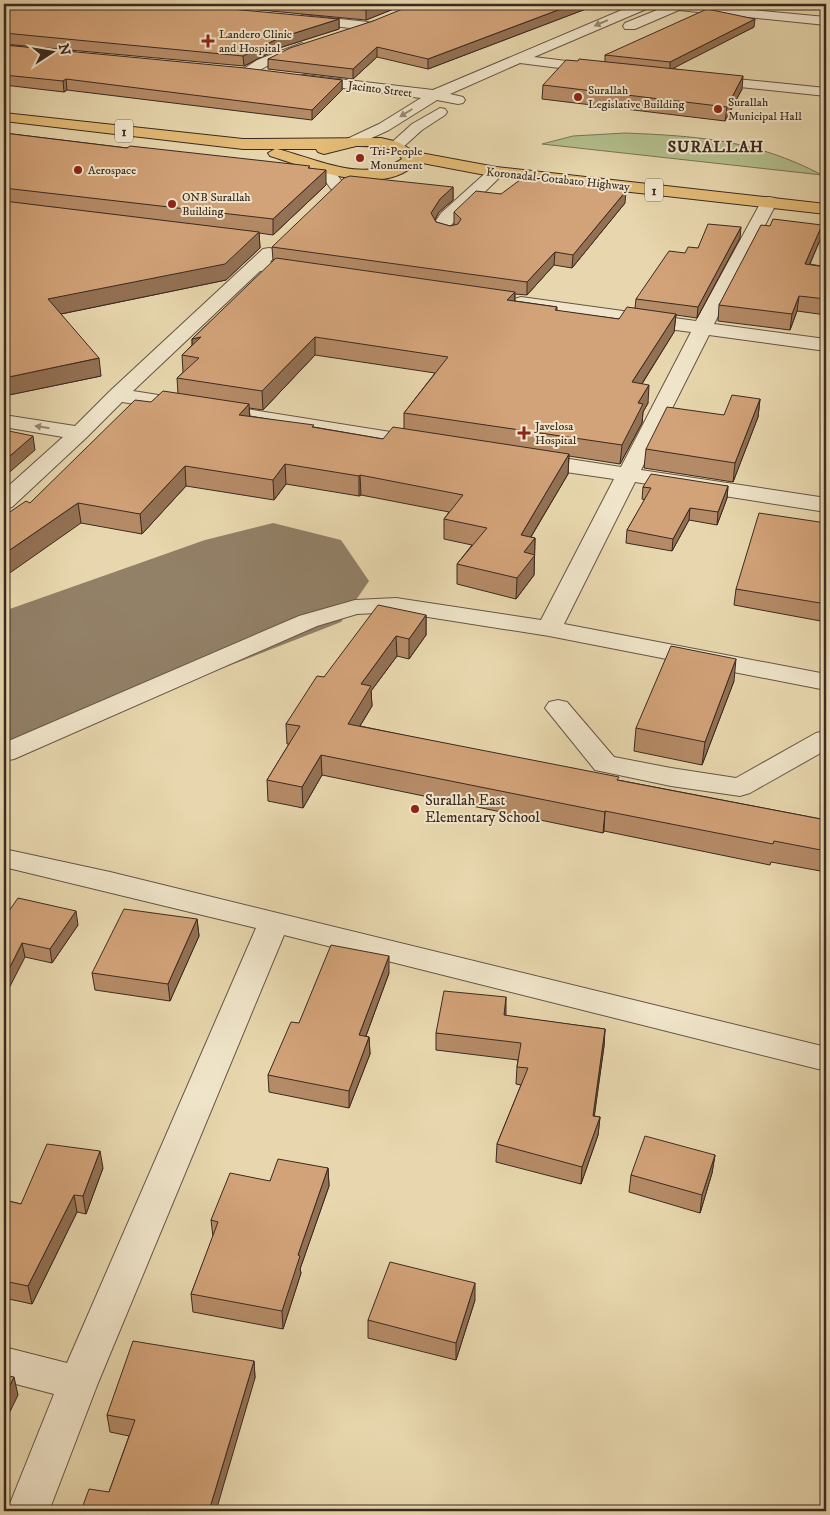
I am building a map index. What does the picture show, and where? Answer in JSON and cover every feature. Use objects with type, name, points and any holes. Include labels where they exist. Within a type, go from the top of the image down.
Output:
[{"type":"highway","name":"1","points":[[4,117],[244,144],[368,142],[396,146],[406,150],[410,156]]},
{"type":"highway","name":"1","points":[[322,167],[315,160],[316,155],[321,150],[346,143]]},
{"type":"highway","name":"1","points":[[244,144],[336,172],[366,175],[393,171],[489,171]]},
{"type":"highway","points":[[393,171],[410,161],[410,156]]},
{"type":"highway","name":"Koronadal-Cotabato Highway","points":[[410,156],[489,171],[826,209]]},
{"type":"street","points":[[346,143],[384,127],[435,95],[646,4]]},
{"type":"street","points":[[655,4],[826,21]]},
{"type":"street","points":[[396,146],[417,127],[458,100],[680,5]]},
{"type":"street","points":[[290,18],[372,24],[333,36]]},
{"type":"street","points":[[246,72],[286,53],[317,42]]},
{"type":"street","points":[[519,59],[610,70]]},
{"type":"street","points":[[227,71],[265,75]]},
{"type":"street","name":"Jacinto Street","points":[[294,78],[435,95],[458,100]]},
{"type":"street","points":[[688,78],[826,92]]},
{"type":"street","points":[[322,167],[330,192],[366,175]]},
{"type":"street","points":[[450,232],[442,229],[442,224],[468,197],[489,171]]},
{"type":"street","points":[[549,629],[769,202]]},
{"type":"street","points":[[4,502],[80,433],[117,395],[282,240],[259,241]]},
{"type":"street","points":[[256,265],[326,275]]},
{"type":"street","points":[[504,301],[826,346]]},
{"type":"street","points":[[117,395],[442,446]]},
{"type":"street","points":[[4,421],[80,433]]},
{"type":"street","points":[[510,457],[826,505]]},
{"type":"street","points":[[4,753],[308,621],[356,607],[396,605],[549,629],[826,682]]},
{"type":"street","points":[[558,708],[605,764],[671,778],[740,788],[826,739]]},
{"type":"street","points":[[4,858],[110,882],[826,1059]]},
{"type":"street","points":[[28,1511],[78,1383],[274,923]]},
{"type":"street","points":[[4,1364],[78,1383]]},
{"type":"green space","points":[[625,133],[702,138],[750,147],[798,163],[822,175],[542,144],[573,136]]},
{"type":"building","points":[[4,4],[177,4],[339,19],[279,38],[243,56],[4,33]]},
{"type":"building","points":[[295,4],[382,4],[366,10]]},
{"type":"building","points":[[415,4],[574,4],[428,59],[377,47],[353,69],[268,59],[290,48],[373,21]]},
{"type":"building","points":[[707,9],[755,19],[670,62],[605,55]]},
{"type":"building","points":[[4,45],[245,68],[342,80],[312,110],[66,79],[63,81],[4,75]]},
{"type":"building","points":[[579,59],[743,76],[727,107],[543,85],[566,60],[578,61]]},
{"type":"building","points":[[4,133],[127,148],[130,146],[310,166],[308,168],[326,170],[273,219],[4,188]]},
{"type":"building","points":[[350,176],[453,187],[440,199],[431,213],[436,222],[450,226],[458,224],[461,219],[454,212],[476,191],[501,194],[524,177],[575,186],[577,184],[626,191],[573,255],[555,252],[527,282],[272,247],[344,178]]},
{"type":"building","points":[[4,201],[259,232],[225,264],[48,299],[99,358],[4,378]]},
{"type":"building","points":[[773,219],[822,225],[805,264],[826,267],[826,299],[799,296],[792,314],[719,305],[761,225],[770,226]]},
{"type":"building","points":[[708,224],[741,227],[698,307],[636,299],[669,251],[685,253],[688,247],[698,248]]},
{"type":"building","points":[[276,258],[515,292],[507,300],[557,307],[555,310],[619,319],[627,307],[676,314],[632,382],[649,385],[638,403],[643,404],[622,445],[404,413],[448,357],[315,337],[262,391],[177,378],[199,358],[182,355],[201,337],[192,339]]},
{"type":"building","points":[[163,391],[249,404],[239,415],[314,425],[312,427],[383,439],[393,427],[569,454],[521,535],[535,538],[524,552],[535,555],[517,578],[457,564],[487,528],[444,519],[463,495],[360,475],[285,464],[273,480],[185,466],[140,514],[78,503],[4,554],[4,516],[26,501],[30,503],[135,400],[151,402]]},
{"type":"building","points":[[732,395],[760,399],[735,463],[646,449],[667,407],[724,415]]},
{"type":"building","points":[[4,430],[33,436],[4,461]]},
{"type":"building","points":[[651,474],[728,486],[718,512],[690,508],[673,539],[627,530],[651,488],[643,487]]},
{"type":"building","points":[[759,513],[826,523],[826,604],[736,589]]},
{"type":"building","points":[[378,605],[426,615],[409,639],[396,636],[361,684],[371,686],[348,724],[619,777],[617,780],[826,820],[826,851],[774,841],[773,844],[321,755],[302,787],[267,780],[300,726],[286,724],[317,676],[324,677]]},
{"type":"building","points":[[671,646],[736,659],[705,742],[636,728]]},
{"type":"building","points":[[18,898],[76,911],[50,949],[22,943],[4,979],[4,918]]},
{"type":"building","points":[[124,909],[197,919],[168,984],[92,973]]},
{"type":"building","points":[[331,945],[389,956],[359,1035],[369,1037],[349,1091],[268,1075],[291,1022],[299,1023]]},
{"type":"building","points":[[444,991],[506,997],[504,1015],[605,1029],[593,1116],[600,1117],[582,1167],[497,1144],[528,1068],[517,1067],[521,1043],[436,1033]]},
{"type":"building","points":[[645,1136],[715,1155],[702,1195],[631,1175]]},
{"type":"building","points":[[47,1144],[100,1151],[83,1196],[74,1195],[28,1286],[4,1281],[4,1200],[21,1204]]},
{"type":"building","points":[[278,1159],[328,1168],[298,1255],[300,1256],[282,1311],[191,1294],[218,1222],[211,1220],[230,1173],[270,1181]]},
{"type":"building","points":[[390,1262],[475,1283],[456,1343],[368,1320]]},
{"type":"building","points":[[133,1341],[254,1361],[209,1511],[81,1511],[89,1489],[109,1492],[135,1420],[107,1415]]},
{"type":"building","points":[[4,1375],[14,1377],[4,1398]]},
{"type":"runway","points":[[4,681],[273,581]]},
{"type":"place","name":"Landero Clinic and Hospital","points":[[208,41]]},
{"type":"place","name":"Surallah Legislative Building","points":[[578,97]]},
{"type":"place","name":"Surallah Municipal Hall","points":[[718,109]]},
{"type":"place","name":"Tri-People Monument","points":[[360,158]]},
{"type":"place","name":"Aerospace","points":[[78,170]]},
{"type":"place","name":"ONB Surallah Building","points":[[172,204]]},
{"type":"place","name":"Javelosa Hospital","points":[[524,433]]},
{"type":"place","name":"Surallah East Elementary School","points":[[415,809]]},
{"type":"district","name":"SURALLAH","points":[[716,146]]}]
